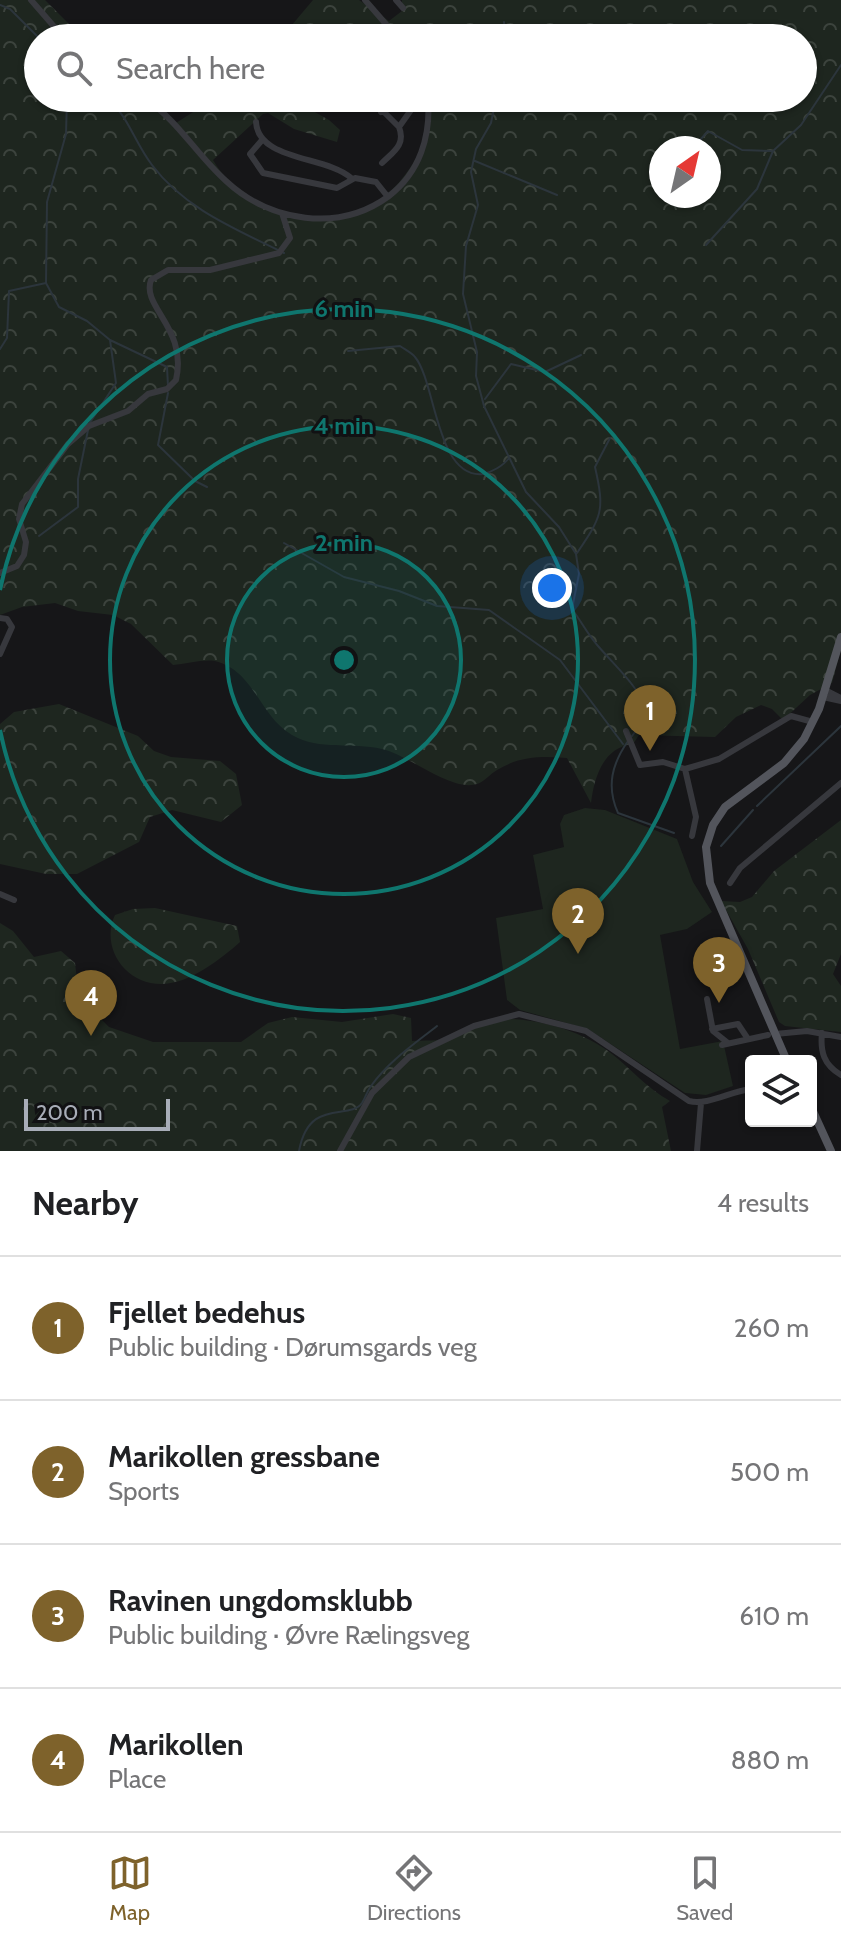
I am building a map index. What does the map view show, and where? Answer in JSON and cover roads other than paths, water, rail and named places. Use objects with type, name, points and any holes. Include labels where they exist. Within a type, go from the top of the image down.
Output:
[{"type":"main road","points":[[784,1055],[710,883],[706,847],[721,812],[784,763],[813,722],[841,637]]},
{"type":"main road","points":[[817,1120],[831,1151]]},
{"type":"street","points":[[31,0],[52,24]]},
{"type":"street","points":[[365,0],[386,24]]},
{"type":"street","points":[[396,0],[403,8]]},
{"type":"street","points":[[162,112],[179,126],[226,182],[264,206],[282,213],[325,220],[359,212],[400,187],[418,159],[427,136],[429,112]]},
{"type":"street","points":[[381,112],[399,127],[402,136],[399,146],[382,163]]},
{"type":"street","points":[[399,127],[410,112]]},
{"type":"street","points":[[256,122],[263,139],[283,154],[334,166],[351,178],[376,182],[388,197]]},
{"type":"street","points":[[263,139],[250,158],[263,173],[337,188],[351,178]]},
{"type":"street","points":[[0,573],[17,566],[24,555],[26,542],[19,514],[24,499],[68,444],[89,426],[128,411],[148,394],[167,389],[176,380],[177,341],[150,297],[151,280],[168,270],[210,270],[279,253],[290,238],[282,213]]},
{"type":"street","points":[[0,618],[7,619],[12,627],[0,654]]},
{"type":"street","points":[[824,693],[841,700]]},
{"type":"street","points":[[628,738],[640,765],[663,762],[685,769],[719,759],[791,716],[813,722]]},
{"type":"street","points":[[685,769],[696,817],[692,836]]},
{"type":"street","points":[[730,883],[740,868],[841,783]]},
{"type":"street","points":[[0,894],[14,900]]},
{"type":"street","points":[[707,999],[712,1029],[725,1046],[793,1032],[841,1037]]},
{"type":"street","points":[[340,1151],[372,1093],[409,1057],[474,1026],[519,1014],[586,1031],[664,1087],[689,1101],[701,1103],[732,1091],[745,1090]]},
{"type":"street","points":[[712,1029],[738,1024],[748,1039]]},
{"type":"street","points":[[822,1033],[822,1053],[829,1066],[841,1075]]},
{"type":"street","points":[[697,1151],[701,1103]]},
{"type":"waterway","points":[[0,5],[10,9],[25,24]]},
{"type":"waterway","points":[[817,101],[841,65]]},
{"type":"waterway","points":[[67,112],[66,134],[47,202],[46,283],[59,307],[87,321],[110,340],[167,367],[168,386]]},
{"type":"waterway","points":[[119,112],[152,165],[180,194],[212,216],[284,253]]},
{"type":"waterway","points":[[493,112],[491,123],[476,149],[471,172],[478,205],[466,246],[463,294],[477,352],[476,376],[484,406],[526,492],[559,527],[576,554],[579,574],[572,609],[594,642],[633,686],[649,713],[632,736]]},
{"type":"waterway","points":[[706,245],[757,189],[773,151],[801,125],[810,112]]},
{"type":"waterway","points":[[704,136],[708,131],[717,136]]},
{"type":"waterway","points":[[721,138],[742,150],[771,151]]},
{"type":"waterway","points":[[475,161],[557,195]]},
{"type":"waterway","points":[[0,349],[7,338],[9,291],[46,283]]},
{"type":"waterway","points":[[89,424],[116,383],[110,340]]},
{"type":"waterway","points":[[348,351],[400,346],[414,356],[422,369],[446,446],[467,471],[483,474],[501,466],[509,458]]},
{"type":"waterway","points":[[485,399],[511,364],[545,372],[581,355]]},
{"type":"waterway","points":[[168,393],[158,445],[195,481],[207,487]]},
{"type":"waterway","points":[[39,536],[78,507],[78,479],[88,430]]},
{"type":"waterway","points":[[577,553],[599,513],[600,494],[595,467],[610,438]]},
{"type":"waterway","points":[[284,543],[344,577],[399,591],[437,606],[489,610],[560,660],[623,744]]},
{"type":"waterway","points":[[757,806],[841,726]]},
{"type":"waterway","points":[[628,741],[612,776],[612,794],[618,813],[674,833]]},
{"type":"waterway","points":[[721,846],[753,810]]},
{"type":"waterway","points":[[299,1151],[311,1123],[320,1117],[356,1108],[386,1069],[437,1026]]},
{"type":"place","name":"Fjellet bedehus","points":[[650,751]]},
{"type":"place","name":"Marikollen gressbane","points":[[578,954]]},
{"type":"place","name":"Ravinen ungdomsklubb","points":[[719,1003]]},
{"type":"place","name":"Marikollen","points":[[91,1036]]}]
